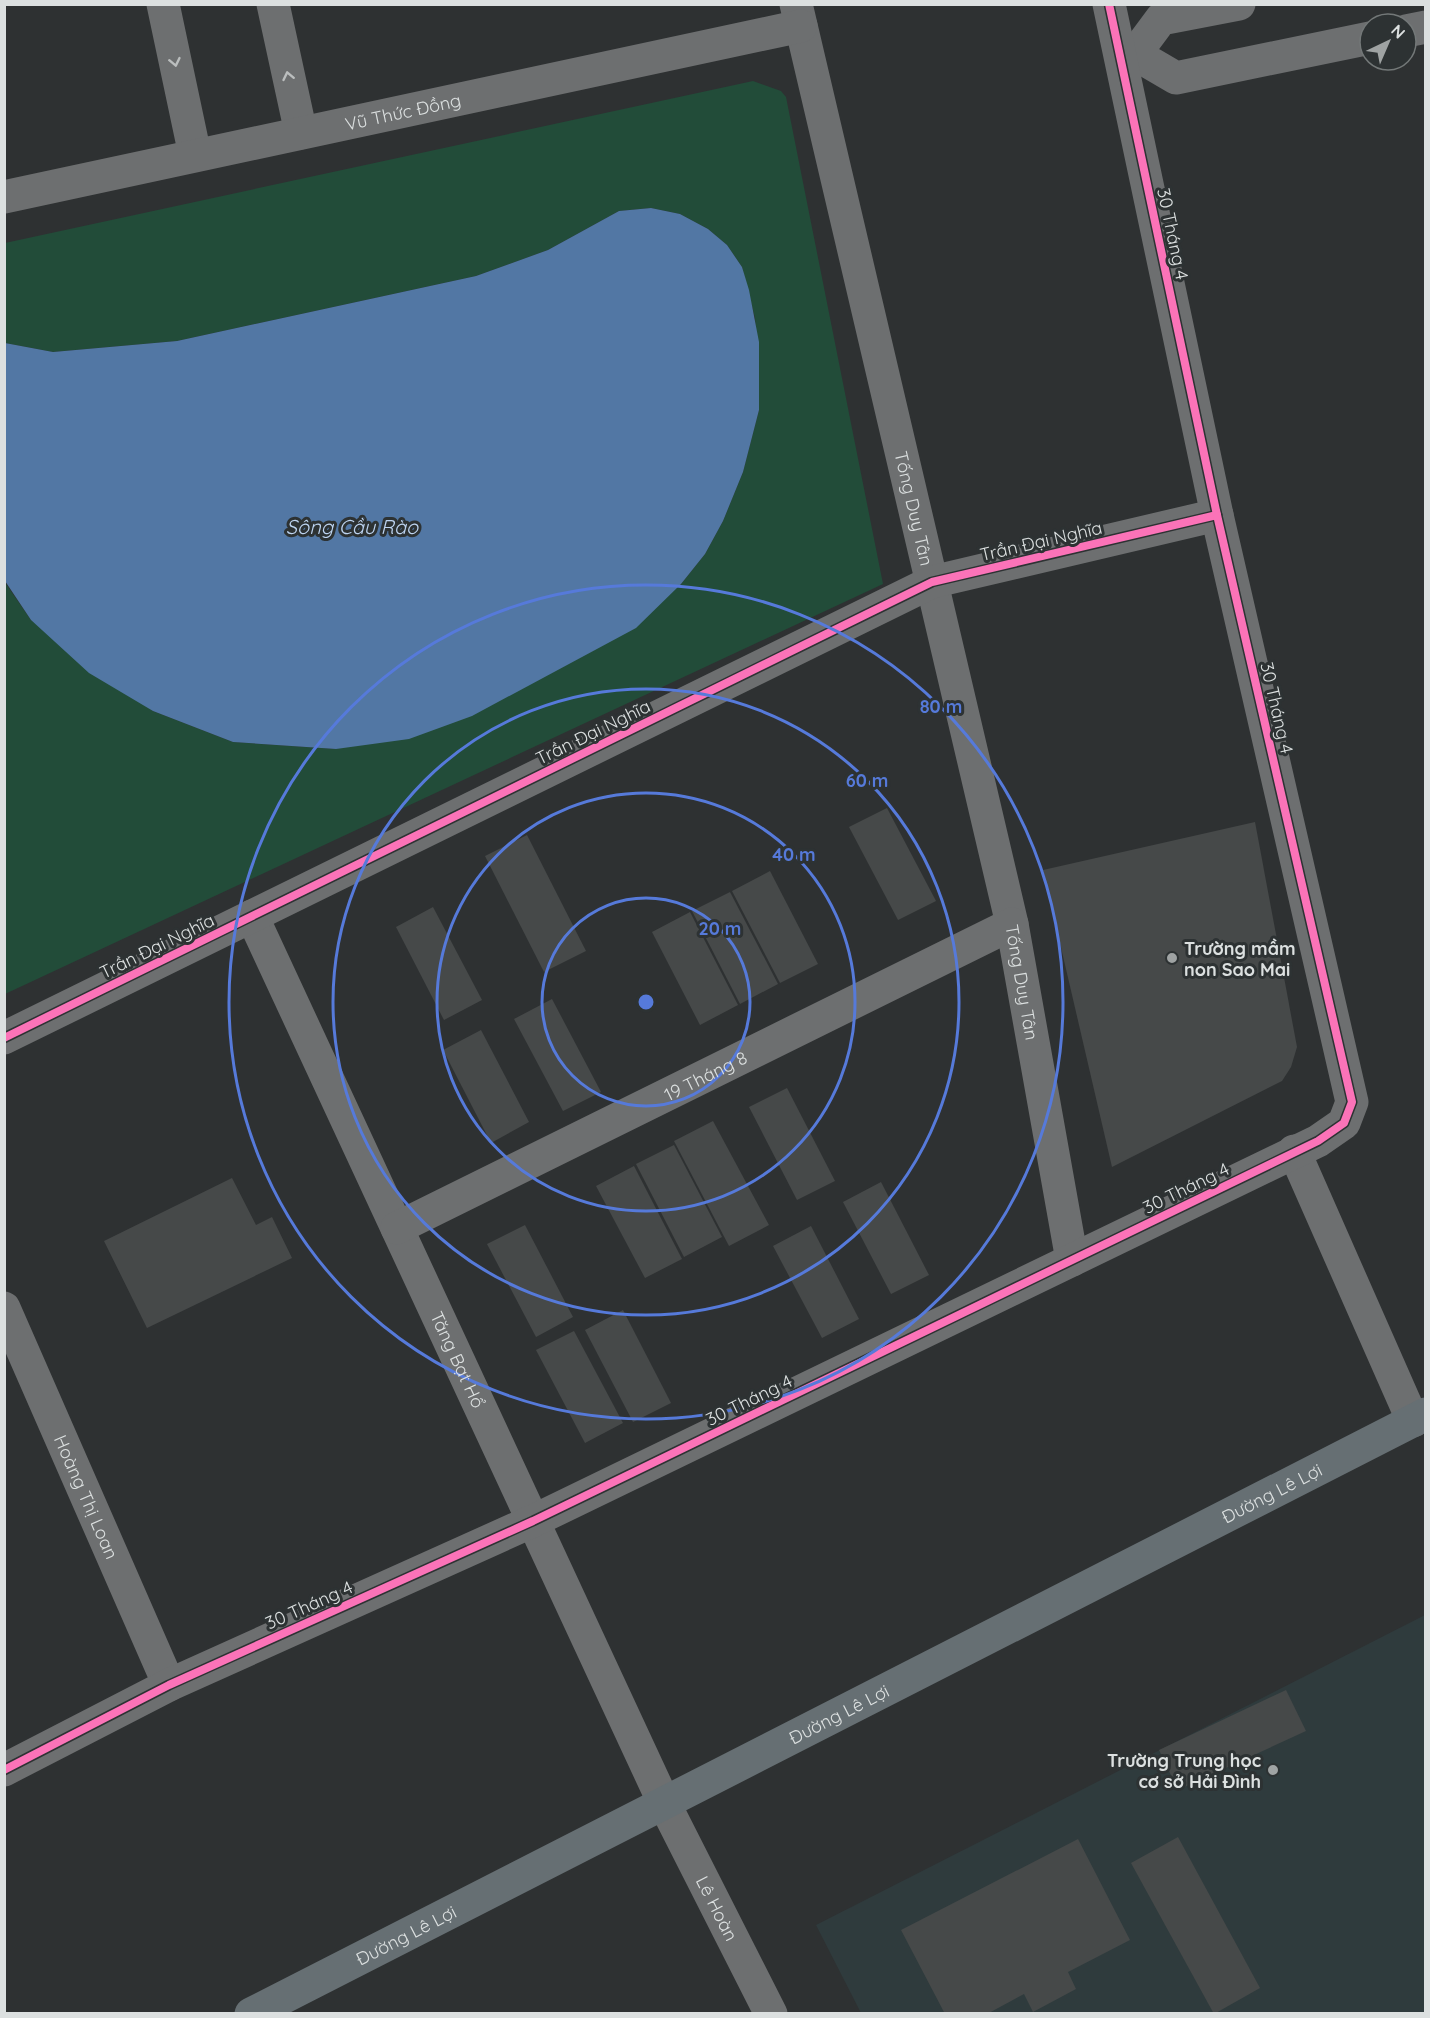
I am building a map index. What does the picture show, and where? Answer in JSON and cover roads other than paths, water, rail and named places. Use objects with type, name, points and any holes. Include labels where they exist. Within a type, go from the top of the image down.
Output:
[{"type":"main road","name":"Đường Lê Lợi","points":[[251,2013],[1419,1417]]},
{"type":"street","points":[[163,4],[195,155]]},
{"type":"street","points":[[273,4],[301,133]]},
{"type":"street","name":"30 Tháng 4","points":[[4,1770],[169,1685],[533,1521],[1293,1151],[1318,1141],[1344,1123],[1352,1102],[1217,515],[1127,55],[1109,4]]},
{"type":"street","points":[[1239,4],[1161,19],[1127,55],[1176,78],[1358,40]]},
{"type":"street","name":"Vũ Thức Đồng","points":[[4,197],[301,133],[799,15]]},
{"type":"street","name":"Tống Duy Tân","points":[[799,15],[1012,924],[1072,1260]]},
{"type":"street","name":"Trần Đại Nghĩa","points":[[4,1038],[932,582],[1217,515]]},
{"type":"street","name":"Tăng Bạt Hổ","points":[[252,916],[664,1803]]},
{"type":"street","name":"19 Tháng 8","points":[[397,1228],[1012,924]]},
{"type":"street","points":[[1293,1151],[1419,1417]]},
{"type":"street","name":"Hoàng Thị Loan","points":[[4,1308],[169,1685]]},
{"type":"street","name":"Lê Hoàn","points":[[664,1803],[771,2013]]},
{"type":"water","name":"Sông Cầu Rào","points":[[651,208],[680,214],[708,229],[727,245],[742,267],[759,342],[759,410],[743,472],[723,521],[705,554],[681,584],[636,628],[472,716],[409,739],[336,749],[233,742],[153,711],[89,673],[31,620],[5,581],[5,343],[53,352],[177,341],[476,276],[548,250],[619,211]]},
{"type":"place","name":"Trường mầm non Sao Mai","points":[[1172,958]]},
{"type":"place","name":"Trường Trung học cơ sở Hải Đình","points":[[1273,1770]]}]
